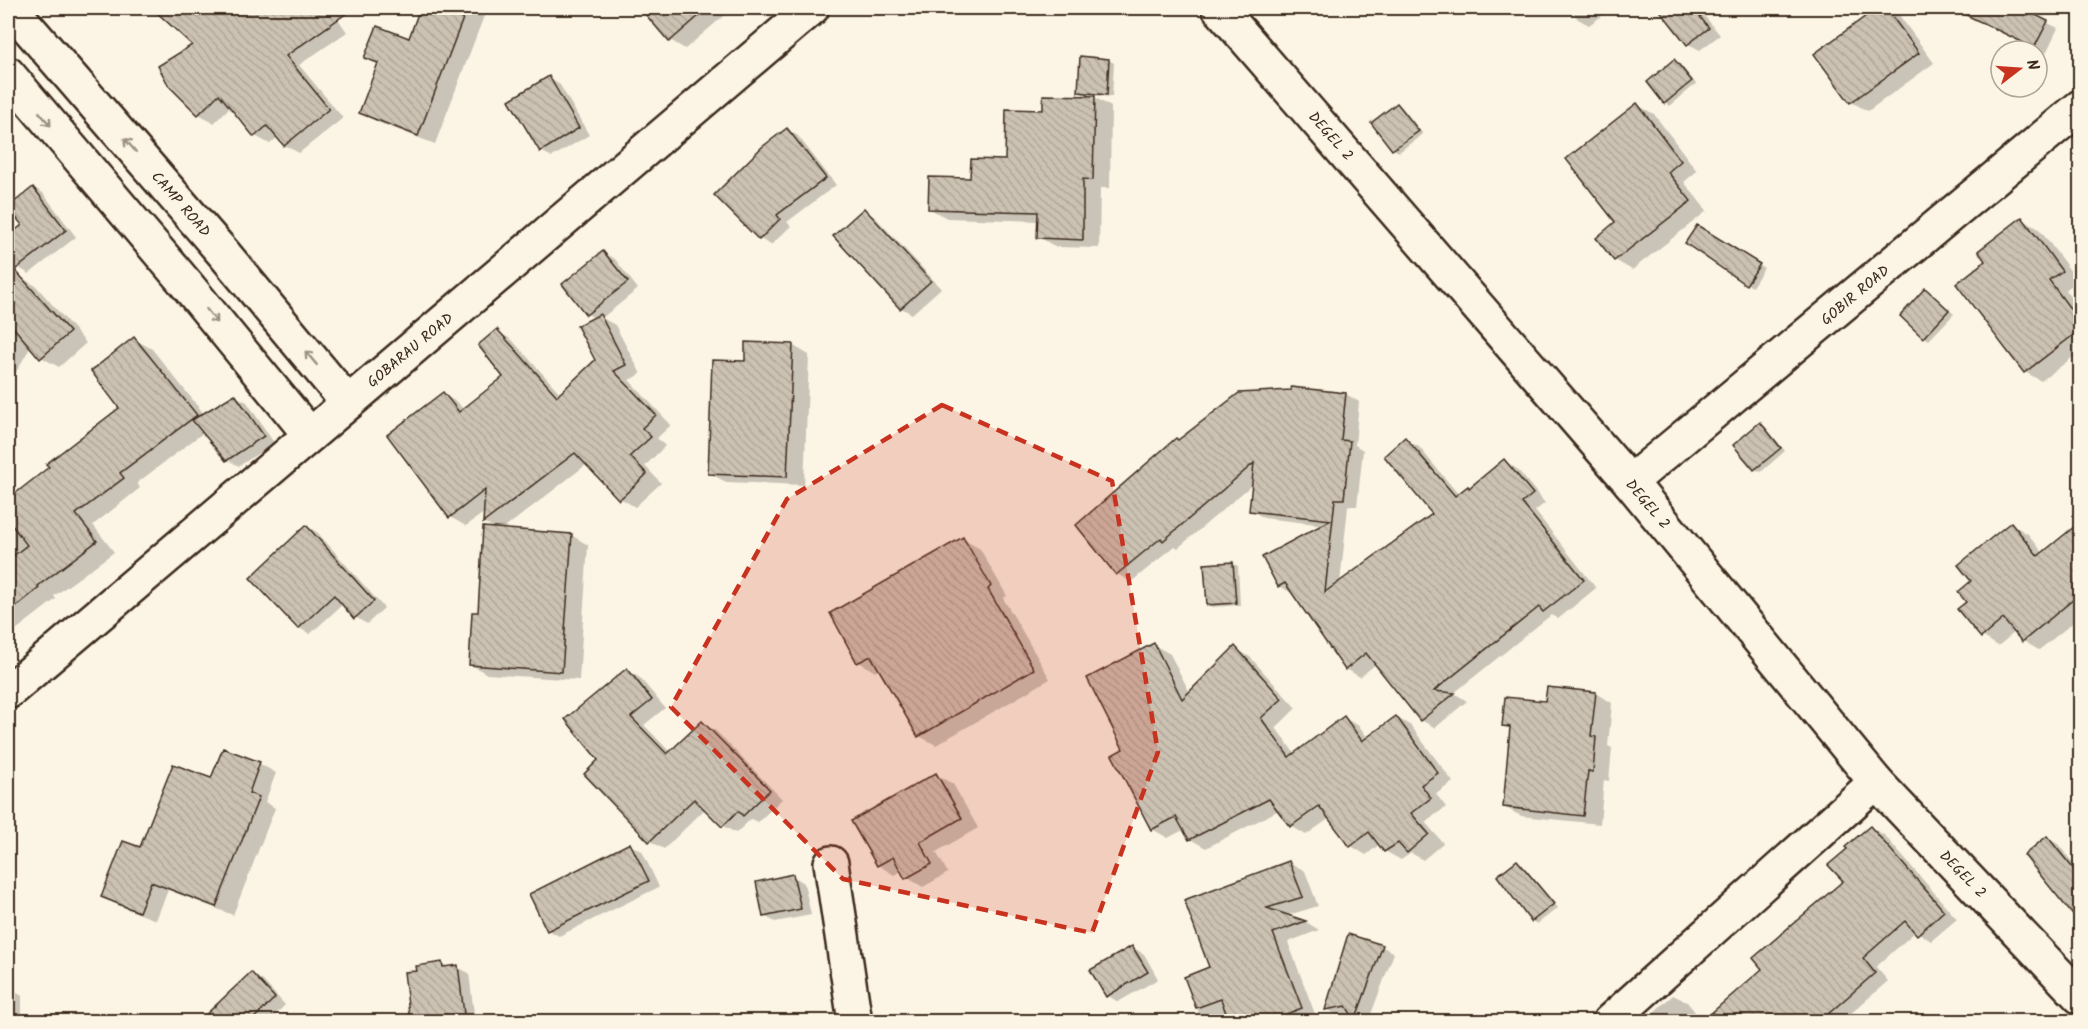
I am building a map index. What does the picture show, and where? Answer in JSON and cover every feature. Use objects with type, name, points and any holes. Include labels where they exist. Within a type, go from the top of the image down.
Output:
[{"type":"street","name":"CAMP ROAD","points":[[11,8],[225,255],[348,403]]},
{"type":"street","name":"GOBARAU ROAD","points":[[8,692],[812,8]]},
{"type":"street","name":"DEGEL 2","points":[[1219,8],[1630,482],[1876,782],[2080,997]]},
{"type":"street","points":[[8,74],[187,285],[310,435]]},
{"type":"street","name":"GOBIR ROAD","points":[[1630,482],[2080,107]]},
{"type":"street","points":[[187,285],[225,255]]},
{"type":"street","points":[[1609,1022],[1876,782]]},
{"type":"street","points":[[831,863],[855,1022]]},
{"type":"highlighted area","points":[[942,405],[1112,481],[1158,752],[1092,933],[843,879],[671,707],[787,499]]},
{"type":"building","points":[[152,8],[354,8],[286,56],[329,109],[284,146],[267,126],[254,137],[219,94],[198,115],[169,86],[158,66],[192,45]]},
{"type":"building","points":[[420,8],[467,8],[418,136],[359,113],[378,63],[364,58],[377,26],[409,38]]},
{"type":"building","points":[[640,8],[708,8],[669,42]]},
{"type":"building","points":[[1658,8],[1693,8],[1709,28],[1687,45]]},
{"type":"building","points":[[1877,8],[1886,8],[1919,53],[1850,103],[1814,54]]},
{"type":"building","points":[[1952,8],[2021,8],[2048,21],[2039,39],[2016,39]]},
{"type":"building","points":[[1080,56],[1109,59],[1107,95],[1078,92]]},
{"type":"building","points":[[1674,59],[1692,81],[1664,104],[1647,82]]},
{"type":"building","points":[[549,76],[579,128],[540,152],[509,100]]},
{"type":"building","points":[[1043,95],[1095,96],[1093,180],[1083,179],[1083,240],[1037,238],[1038,212],[928,209],[929,177],[970,178],[971,159],[1005,160],[1006,109],[1043,110]]},
{"type":"building","points":[[1397,103],[1419,131],[1392,150],[1371,123]]},
{"type":"building","points":[[1637,103],[1681,161],[1668,172],[1691,201],[1614,261],[1596,238],[1615,222],[1566,159]]},
{"type":"building","points":[[787,128],[826,178],[777,215],[780,219],[759,240],[714,195],[762,147]]},
{"type":"building","points":[[33,187],[66,230],[15,270],[70,332],[40,359],[8,321],[8,236],[22,225],[8,207]]},
{"type":"building","points":[[864,208],[931,281],[900,309],[833,236]]},
{"type":"building","points":[[2022,217],[2062,271],[2049,280],[2080,322],[2080,330],[2024,373],[1956,284],[1985,261],[1978,251]]},
{"type":"building","points":[[1697,225],[1760,264],[1746,285],[1685,243]]},
{"type":"building","points":[[603,251],[628,282],[586,315],[562,284]]},
{"type":"building","points":[[1925,288],[1949,310],[1923,338],[1900,316]]},
{"type":"building","points":[[600,314],[626,365],[614,371],[656,415],[642,428],[651,437],[630,456],[647,474],[619,500],[575,453],[483,523],[485,490],[449,518],[387,435],[443,392],[459,412],[503,377],[478,345],[497,329],[557,396],[595,360],[577,326]]},
{"type":"building","points":[[134,337],[197,415],[120,473],[124,478],[76,514],[97,541],[38,586],[39,588],[8,613],[8,560],[27,545],[8,520],[8,499],[49,467],[46,464],[119,408],[91,371]]},
{"type":"building","points":[[745,342],[793,344],[787,477],[708,474],[712,360],[745,361]]},
{"type":"building","points":[[1291,387],[1346,393],[1341,440],[1350,441],[1344,499],[1335,499],[1325,592],[1432,514],[1384,456],[1405,437],[1455,496],[1468,486],[1469,488],[1504,459],[1533,494],[1522,503],[1584,580],[1543,612],[1539,607],[1434,691],[1455,693],[1420,721],[1366,653],[1345,670],[1285,583],[1278,587],[1262,557],[1331,520],[1249,511],[1254,463],[1163,541],[1161,538],[1116,575],[1076,525],[1176,438],[1178,440],[1239,393],[1291,390]]},
{"type":"building","points":[[235,394],[264,436],[226,461],[192,420]]},
{"type":"building","points":[[1760,422],[1781,448],[1754,470],[1733,445]]},
{"type":"building","points":[[2011,522],[2038,556],[2080,522],[2080,594],[2022,642],[2003,619],[1981,638],[1957,609],[1966,602],[1958,592],[1971,581],[1958,565]]},
{"type":"building","points":[[306,525],[374,601],[354,619],[334,595],[298,629],[250,578]]},
{"type":"building","points":[[483,527],[572,534],[562,672],[469,665],[472,612],[478,612]]},
{"type":"building","points":[[963,537],[991,586],[988,589],[1034,669],[918,737],[871,656],[857,663],[830,613]]},
{"type":"building","points":[[1233,562],[1236,603],[1207,605],[1204,564]]},
{"type":"building","points":[[1154,643],[1182,699],[1235,646],[1282,699],[1261,718],[1289,757],[1344,716],[1362,741],[1396,716],[1438,773],[1421,785],[1431,798],[1411,813],[1429,834],[1407,853],[1398,843],[1384,852],[1369,832],[1350,847],[1319,806],[1290,827],[1269,799],[1189,840],[1176,817],[1151,830],[1112,755],[1123,749],[1087,678]]},
{"type":"building","points":[[627,668],[652,700],[631,717],[667,754],[702,721],[770,790],[743,816],[738,811],[722,827],[694,799],[649,842],[584,774],[598,760],[565,719]]},
{"type":"building","points":[[1547,687],[1596,692],[1591,736],[1596,737],[1593,772],[1588,771],[1583,816],[1503,807],[1510,727],[1502,726],[1505,697],[1545,701]]},
{"type":"building","points":[[223,748],[260,762],[249,793],[259,797],[216,907],[151,882],[139,912],[101,897],[123,841],[140,847],[173,764],[211,778]]},
{"type":"building","points":[[936,773],[962,818],[920,842],[932,864],[905,879],[893,857],[877,866],[851,821]]},
{"type":"building","points":[[1870,826],[1944,911],[1917,935],[1905,921],[1863,958],[1875,973],[1819,1022],[1701,1022],[1762,969],[1753,958],[1843,881],[1828,865]]},
{"type":"building","points":[[2047,836],[2080,877],[2080,924],[2024,855]]},
{"type":"building","points":[[630,843],[649,881],[547,931],[529,894]]},
{"type":"building","points":[[1517,860],[1554,904],[1531,922],[1497,876]]},
{"type":"building","points":[[1289,861],[1303,897],[1267,908],[1306,921],[1273,933],[1302,1008],[1266,1022],[1229,1022],[1221,999],[1196,1008],[1184,977],[1209,967],[1184,900]]},
{"type":"building","points":[[793,874],[801,909],[763,917],[756,882]]},
{"type":"building","points":[[1348,934],[1383,945],[1355,1020],[1346,1006],[1325,1010]]},
{"type":"building","points":[[1132,946],[1148,972],[1106,997],[1090,970]]},
{"type":"building","points":[[442,962],[443,967],[458,965],[465,1022],[410,1022],[404,972],[417,971],[416,966]]},
{"type":"building","points":[[251,972],[275,998],[250,1022],[198,1022]]}]
